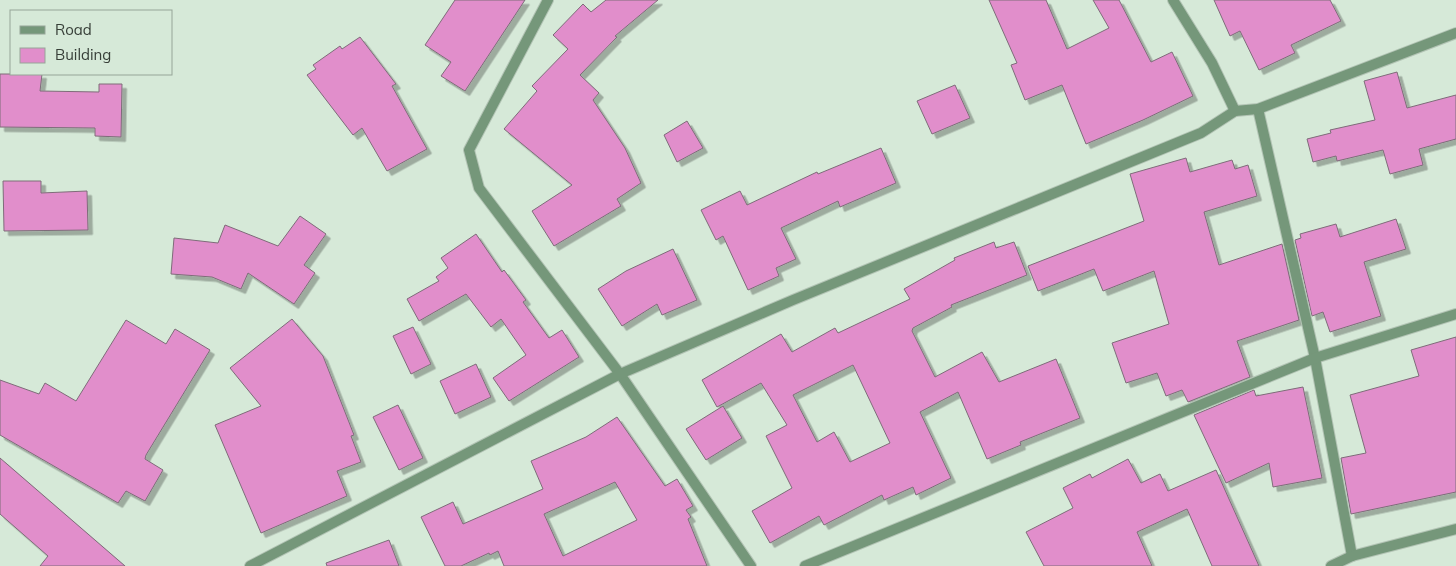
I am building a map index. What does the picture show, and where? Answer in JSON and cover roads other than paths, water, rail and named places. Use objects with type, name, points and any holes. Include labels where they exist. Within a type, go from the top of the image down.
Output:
[{"type":"street","points":[[548,0],[469,150],[479,188],[620,374],[751,566]]},
{"type":"street","points":[[1173,0],[1212,63],[1236,111]]},
{"type":"street","points":[[250,566],[620,374],[793,300],[1201,133],[1236,111],[1258,109],[1456,33]]},
{"type":"street","points":[[1258,109],[1315,358],[1352,556]]},
{"type":"street","points":[[805,566],[1315,358],[1456,314]]},
{"type":"street","points":[[1331,566],[1352,556],[1456,529]]}]
